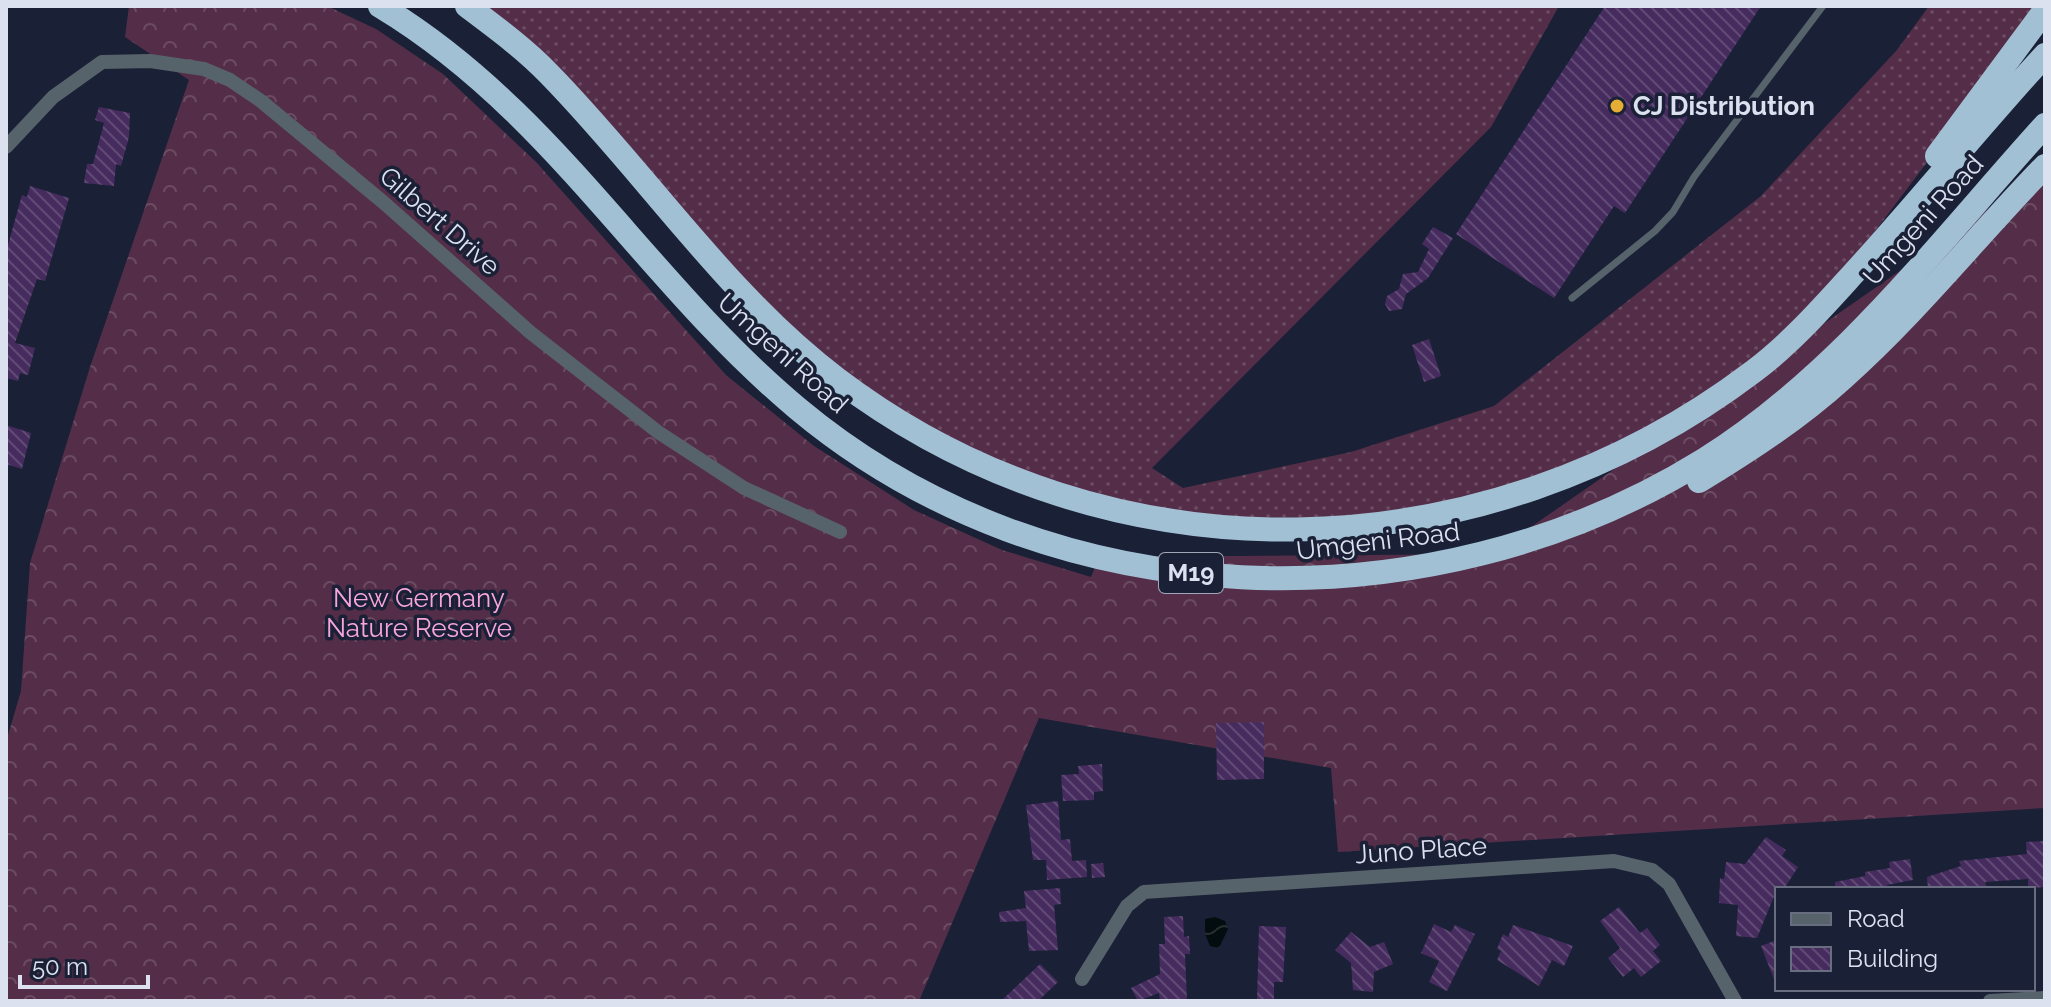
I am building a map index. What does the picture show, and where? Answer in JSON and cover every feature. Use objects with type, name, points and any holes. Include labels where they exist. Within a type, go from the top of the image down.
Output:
[{"type":"highway","name":"Umgeni Road","points":[[380,6],[429,36],[502,97],[557,154],[696,313],[798,409],[860,454],[968,512],[1041,541],[1099,557],[1246,578],[1339,578],[1414,569],[1492,554],[1573,526],[1704,459],[1768,413],[1836,356],[1887,304],[2045,125]]},
{"type":"highway","name":"Umgeni Road","points":[[467,6],[547,72],[740,291],[790,341],[839,381],[897,420],[977,463],[1089,503],[1172,522],[1266,530],[1338,530],[1410,522],[1487,505],[1570,476],[1695,412],[1758,369],[1825,305],[2045,55]]},
{"type":"highway","points":[[1758,369],[1853,263],[2045,10]]},
{"type":"highway","points":[[1492,554],[1587,530],[1646,508],[1753,448],[1815,402],[1876,347],[2045,166]]},
{"type":"street","name":"Gilbert Drive","points":[[6,147],[53,97],[102,62],[150,61],[204,69],[230,80],[261,101],[383,202],[531,333],[658,432],[744,488],[840,532]]},
{"type":"street","name":"Juno Place","points":[[1082,979],[1127,906],[1144,892],[1614,861],[1652,870],[1669,884],[1735,1001]]},
{"type":"street","points":[[1990,1001],[2045,998]]},
{"type":"lane","points":[[1572,298],[1673,212],[1694,177],[1819,8]]},
{"type":"green space","name":"New Germany Nature Reserve","points":[[129,6],[327,6],[376,29],[443,74],[536,162],[726,375],[814,446],[914,510],[1002,550],[1091,577],[1099,557],[1492,554],[2045,170],[2045,808],[1338,852],[1331,768],[1039,718],[919,1001],[6,1001],[6,742],[21,691],[30,563],[90,367],[189,80],[125,37]]},
{"type":"green space","points":[[470,6],[1559,6],[1491,127],[1152,468],[1183,488],[1351,452],[1494,406],[1761,196],[1897,50],[1929,6],[2045,6],[1851,263],[1755,366],[1633,444],[1409,519],[1167,518],[978,460],[838,379]]},
{"type":"water","points":[[1215,917],[1225,921],[1228,929],[1219,948],[1210,946],[1205,934],[1205,919]]},
{"type":"building","name":"CJ Distribution","points":[[1605,6],[1761,6],[1625,213],[1614,206],[1554,298],[1456,234]]},
{"type":"building","points":[[99,107],[130,113],[129,137],[121,166],[116,164],[114,186],[84,183],[87,164],[93,164],[104,123],[95,120]]},
{"type":"building","points":[[30,186],[69,198],[45,281],[37,279],[15,343],[35,348],[28,375],[20,373],[18,381],[6,378],[6,252],[22,195],[27,197]]},
{"type":"building","points":[[1433,227],[1453,238],[1428,278],[1406,294],[1402,309],[1389,311],[1385,304],[1387,296],[1399,289],[1403,274],[1418,272],[1429,249],[1422,244]]},
{"type":"building","points":[[1429,339],[1441,376],[1424,382],[1412,345]]},
{"type":"building","points":[[6,425],[31,433],[22,469],[6,464]]},
{"type":"building","points":[[1264,722],[1264,779],[1217,780],[1216,723]]},
{"type":"building","points":[[1102,764],[1103,791],[1094,792],[1094,800],[1063,801],[1061,775],[1079,774],[1078,766]]},
{"type":"building","points":[[1058,801],[1061,840],[1070,839],[1072,861],[1086,860],[1087,877],[1047,880],[1046,860],[1033,860],[1026,805]]},
{"type":"building","points":[[1766,837],[1786,850],[1782,856],[1798,867],[1785,887],[1775,887],[1757,938],[1736,936],[1738,905],[1719,903],[1720,878],[1724,879],[1726,862],[1745,864]]},
{"type":"building","points":[[2045,841],[2043,887],[2028,887],[2028,879],[1985,882],[1986,886],[1983,887],[1928,887],[1927,877],[1961,866],[1959,861],[2027,854],[2026,842]]},
{"type":"building","points":[[1910,859],[1913,880],[1888,887],[1835,887],[1835,882],[1890,868],[1889,862]]},
{"type":"building","points":[[1103,863],[1105,877],[1092,878],[1091,864]]},
{"type":"building","points":[[1060,888],[1061,904],[1054,905],[1058,950],[1029,951],[1026,921],[1000,922],[999,912],[1026,908],[1024,891]]},
{"type":"building","points":[[1619,907],[1640,933],[1647,928],[1660,945],[1653,951],[1661,961],[1641,977],[1634,968],[1623,977],[1608,958],[1620,948],[1600,921]]},
{"type":"building","points":[[1183,916],[1184,937],[1189,936],[1190,954],[1185,954],[1187,1001],[1160,1001],[1159,993],[1138,1001],[1131,988],[1160,974],[1159,944],[1165,944],[1164,917]]},
{"type":"building","points":[[1434,924],[1451,932],[1455,925],[1475,934],[1447,991],[1429,982],[1439,961],[1421,953]]},
{"type":"building","points":[[1513,925],[1573,946],[1564,966],[1552,960],[1539,986],[1497,960],[1501,951],[1497,949],[1503,934],[1508,937]]},
{"type":"building","points":[[1259,926],[1286,927],[1283,982],[1274,982],[1274,1001],[1257,1001]]},
{"type":"building","points":[[1351,932],[1370,947],[1384,942],[1393,964],[1374,972],[1373,992],[1353,990],[1351,963],[1335,950]]},
{"type":"building","points":[[1774,941],[1775,981],[1761,946]]},
{"type":"building","points":[[1040,964],[1058,982],[1038,1001],[1001,1001]]},
{"type":"place","name":"CJ Distribution","points":[[1617,106]]}]
